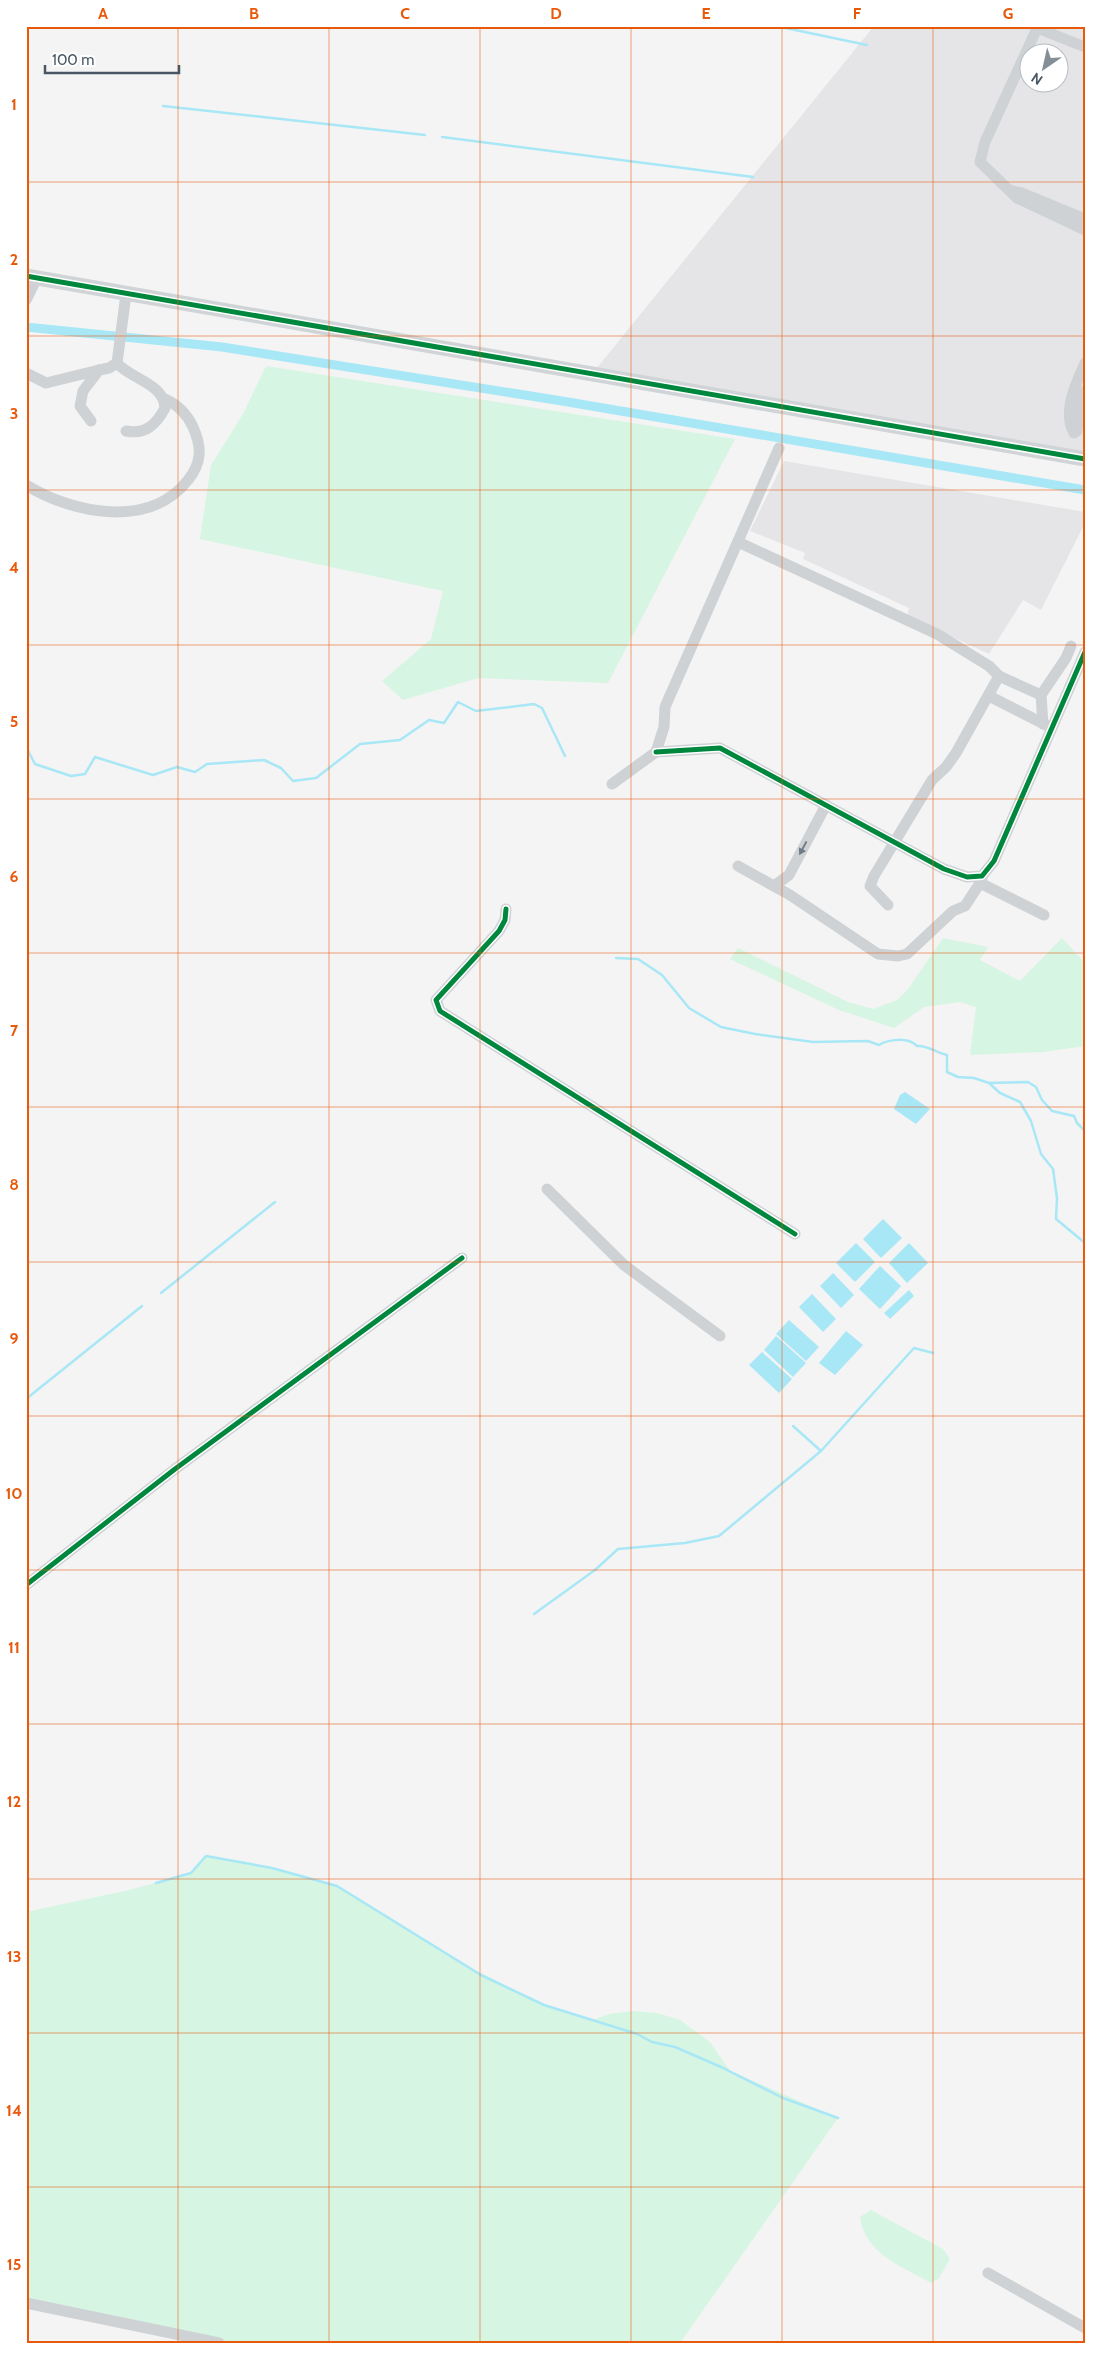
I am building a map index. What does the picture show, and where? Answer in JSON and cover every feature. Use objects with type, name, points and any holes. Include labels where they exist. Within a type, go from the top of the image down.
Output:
[{"type":"main road","points":[[32,277],[1085,459]]},
{"type":"street","points":[[1085,48],[1037,27],[985,142],[980,162],[1010,191],[1028,205],[1085,230]]},
{"type":"street","points":[[1010,191],[1022,193],[1085,219]]},
{"type":"street","points":[[26,300],[32,277]]},
{"type":"street","points":[[26,485],[75,506],[119,512],[156,505],[169,499],[178,492],[196,470],[200,458],[198,439],[190,422],[180,408],[122,369],[117,362],[126,294]]},
{"type":"street","points":[[26,373],[46,383],[109,368],[117,362]]},
{"type":"street","points":[[1085,363],[1077,382],[1070,409],[1069,425],[1075,432],[1079,407],[1085,392]]},
{"type":"street","points":[[91,421],[80,406],[81,399],[87,384],[99,370]]},
{"type":"street","points":[[126,430],[142,432],[149,428],[165,408],[164,398]]},
{"type":"street","points":[[656,752],[664,728],[665,707],[779,448]]},
{"type":"street","points":[[738,542],[937,634],[989,666],[999,676],[1041,695]]},
{"type":"street","points":[[1047,726],[1041,695],[1066,658],[1071,646]]},
{"type":"street","points":[[738,866],[774,886],[878,954],[898,956],[907,954],[953,911],[965,906],[994,861],[1047,726],[1085,652]]},
{"type":"street","points":[[888,905],[870,886],[932,780],[946,767],[956,753],[999,676]]},
{"type":"street","points":[[989,696],[1047,726]]},
{"type":"street","points":[[612,784],[656,752],[720,748],[958,875],[981,880],[1044,915]]},
{"type":"street","points":[[774,886],[789,875],[826,805]]},
{"type":"street","points":[[506,909],[505,920],[499,931],[436,1000],[440,1011],[795,1234]]},
{"type":"street","points":[[547,1189],[624,1265],[720,1336]]},
{"type":"street","points":[[26,1586],[175,1468],[462,1258]]},
{"type":"street","points":[[988,2273],[1085,2328]]},
{"type":"street","points":[[26,2303],[219,2343]]},
{"type":"shaded area","points":[[874,26],[1085,26],[1085,454],[592,374]]},
{"type":"shaded area","points":[[784,461],[1085,512],[1085,523],[1041,610],[1023,600],[989,654],[907,616],[909,608],[803,559],[805,553],[750,531]]},
{"type":"green space","points":[[266,366],[735,439],[608,683],[478,678],[403,700],[382,681],[431,639],[443,591],[200,539],[211,465],[243,414]]},
{"type":"green space","points":[[943,938],[988,947],[980,960],[1020,981],[1062,938],[1085,963],[1085,1046],[1043,1052],[970,1055],[976,1007],[960,1002],[924,1007],[894,1028],[839,1010],[730,959],[738,948],[848,1002],[873,1009],[897,1000],[908,989]]},
{"type":"green space","points":[[206,1856],[242,1861],[337,1886],[457,1961],[544,2005],[593,2020],[609,2014],[633,2011],[657,2013],[680,2020],[710,2042],[730,2071],[838,2118],[680,2343],[212,2343],[26,2305],[26,1912],[129,1890],[191,1873]]},
{"type":"green space","points":[[871,2210],[943,2249],[950,2259],[939,2278],[931,2283],[897,2265],[877,2249],[863,2230],[860,2217]]},
{"type":"water","points":[[905,1092],[930,1109],[916,1124],[894,1109],[900,1095]]},
{"type":"water","points":[[883,1219],[902,1238],[881,1258],[863,1239]]},
{"type":"water","points":[[856,1243],[875,1262],[855,1282],[836,1263]]},
{"type":"water","points":[[909,1243],[928,1263],[907,1283],[889,1263]]},
{"type":"water","points":[[880,1266],[901,1286],[880,1309],[859,1289]]},
{"type":"water","points":[[833,1273],[854,1295],[841,1308],[820,1286]]},
{"type":"water","points":[[909,1290],[914,1296],[890,1319],[884,1313]]},
{"type":"water","points":[[812,1294],[836,1319],[823,1332],[799,1307]]},
{"type":"water","points":[[789,1320],[819,1347],[806,1361],[776,1334]]},
{"type":"water","points":[[846,1331],[863,1345],[835,1375],[819,1363]]},
{"type":"water","points":[[776,1336],[806,1363],[793,1377],[764,1350]]},
{"type":"water","points":[[762,1352],[792,1379],[779,1393],[749,1365]]},
{"type":"waterway","points":[[776,26],[867,45]]},
{"type":"waterway","points":[[163,106],[425,135]]},
{"type":"waterway","points":[[442,137],[753,177]]},
{"type":"waterway","points":[[26,327],[222,347],[562,401],[1085,490]]},
{"type":"waterway","points":[[26,747],[35,764],[71,776],[85,774],[95,757],[153,775],[177,767],[195,772],[207,764],[264,760],[281,768],[293,781],[316,778],[360,744],[400,740],[429,720],[444,723],[458,702],[476,711],[534,704],[542,708],[565,756]]},
{"type":"waterway","points":[[616,958],[638,959],[662,975],[689,1008],[721,1027],[813,1042],[868,1041],[879,1045],[893,1040],[909,1041],[917,1046],[947,1055],[947,1072],[958,1077],[974,1078],[989,1083],[1028,1082],[1036,1087],[1042,1100],[1052,1111],[1074,1116],[1077,1123],[1085,1131]]},
{"type":"waterway","points":[[989,1083],[1000,1093],[1020,1102],[1031,1121],[1041,1154],[1053,1169],[1057,1198],[1056,1219],[1085,1243]]},
{"type":"waterway","points":[[161,1293],[275,1202]]},
{"type":"waterway","points":[[26,1399],[142,1306]]},
{"type":"waterway","points":[[534,1614],[595,1570],[618,1549],[685,1543],[719,1536],[821,1451],[914,1348],[933,1353]]},
{"type":"waterway","points":[[793,1426],[821,1451]]},
{"type":"waterway","points":[[156,1883],[191,1873],[206,1856],[272,1868],[337,1886],[481,1975],[544,2005],[637,2034],[652,2042],[675,2047],[721,2067],[783,2098],[838,2118]]},
{"type":"cycle path","points":[[26,276],[1085,459]]},
{"type":"cycle path","points":[[656,752],[720,748],[944,869],[967,877],[982,876],[994,861],[1085,652]]},
{"type":"cycle path","points":[[506,909],[505,920],[499,931],[436,1000],[440,1011],[795,1234]]},
{"type":"cycle path","points":[[26,1585],[175,1469],[462,1258]]}]
